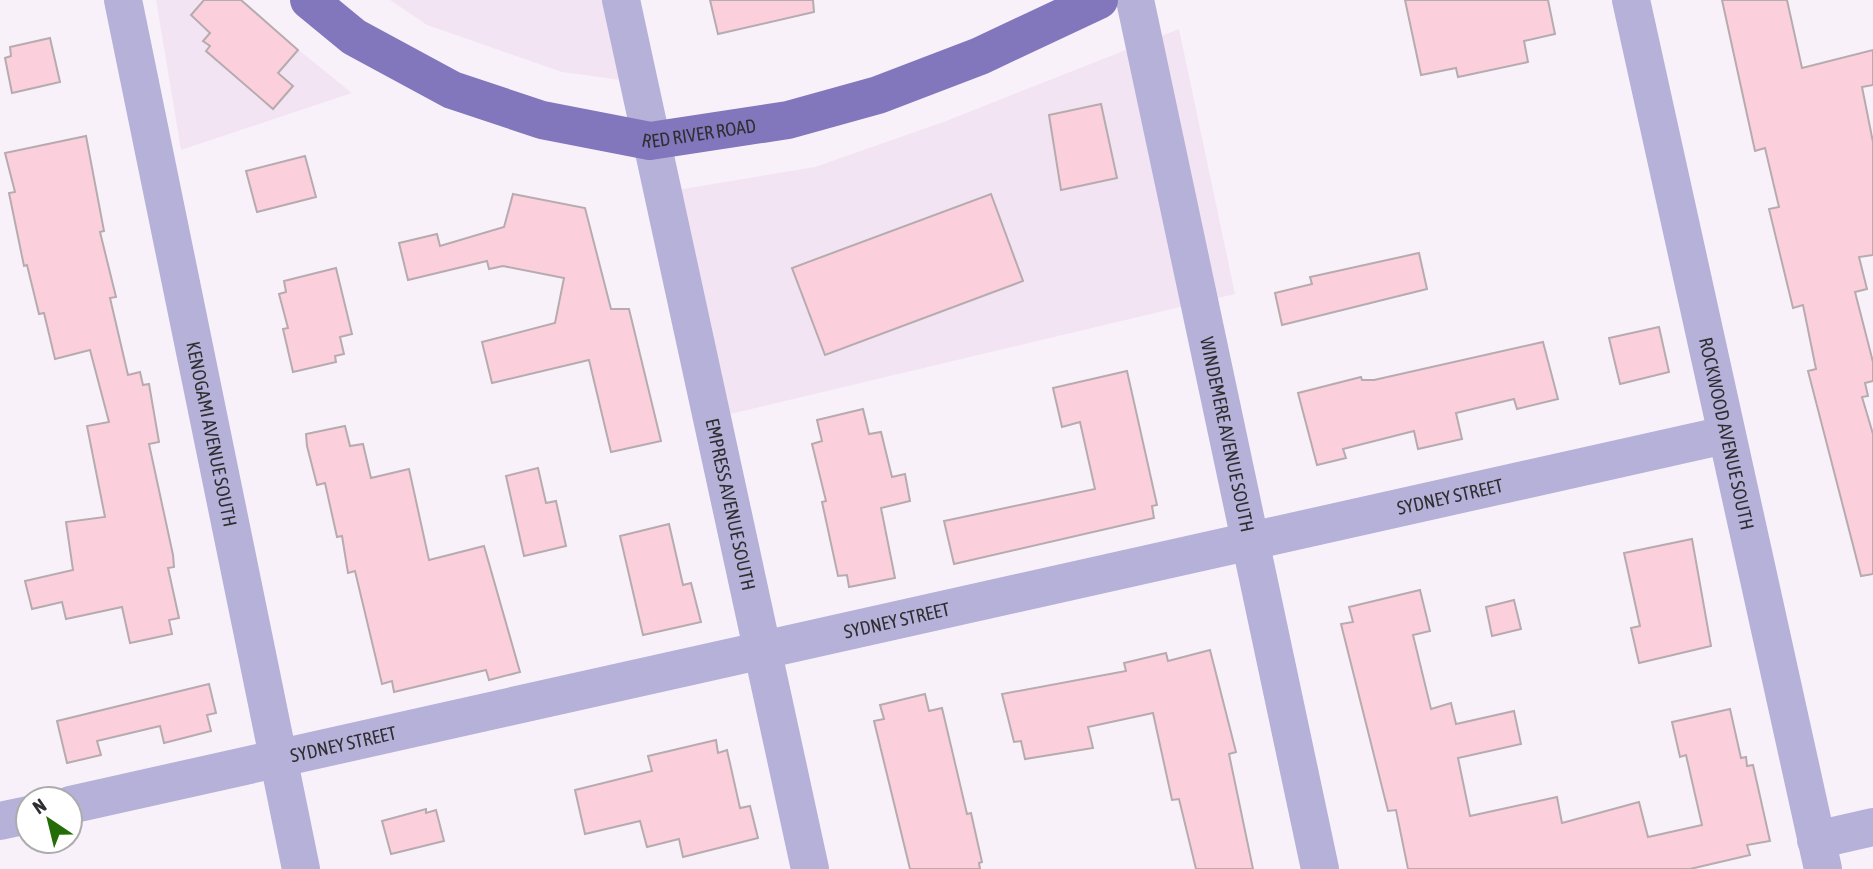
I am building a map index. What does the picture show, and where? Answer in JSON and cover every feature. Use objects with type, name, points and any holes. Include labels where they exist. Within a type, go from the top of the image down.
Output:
[{"type":"main road","name":"RED RIVER ROAD","points":[[309,0],[354,37],[452,90],[542,120],[650,141],[788,120],[878,95],[980,56],[1100,0]]},
{"type":"street","name":"KENOGAMI AVENUE SOUTH","points":[[123,0],[276,759],[301,869]]},
{"type":"street","name":"EMPRESS AVENUE SOUTH","points":[[621,0],[810,869]]},
{"type":"street","name":"WINDEMERE AVENUE SOUTH","points":[[1135,0],[1320,869]]},
{"type":"street","name":"ROCKWOOD AVENUE SOUTH","points":[[1631,0],[1819,855]]},
{"type":"street","name":"SYDNEY STREET","points":[[84,802],[1725,435]]},
{"type":"street","points":[[1819,855],[1873,827]]},
{"type":"shaded area","points":[[156,0],[237,0],[352,93],[181,150]]},
{"type":"shaded area","points":[[390,0],[625,0],[650,84],[562,72],[427,25]]},
{"type":"shaded area","points":[[1179,29],[1235,294],[730,414],[677,190],[815,167],[946,121]]},
{"type":"building","points":[[204,0],[241,0],[298,50],[278,73],[293,86],[273,109],[206,51],[210,46],[203,41],[210,33],[191,15]]},
{"type":"building","points":[[710,0],[813,0],[814,12],[718,34]]},
{"type":"building","points":[[1405,0],[1548,0],[1555,34],[1524,41],[1528,62],[1458,77],[1456,68],[1421,75]]},
{"type":"building","points":[[1722,0],[1787,0],[1802,68],[1873,50],[1873,85],[1862,87],[1873,142],[1873,255],[1859,257],[1867,289],[1855,292],[1873,362],[1873,381],[1865,383],[1868,396],[1862,397],[1873,434],[1873,574],[1861,576],[1808,371],[1816,369],[1803,305],[1793,308],[1769,209],[1779,207],[1765,148],[1755,151]]},
{"type":"building","points":[[50,38],[60,82],[12,93],[5,58],[11,56],[10,47]]},
{"type":"building","points":[[1101,104],[1117,178],[1061,190],[1049,115]]},
{"type":"building","points":[[86,136],[104,231],[100,232],[116,297],[110,298],[128,375],[140,372],[143,385],[149,384],[159,442],[149,444],[173,555],[174,567],[168,568],[179,618],[169,620],[172,634],[130,643],[122,607],[66,619],[62,602],[32,609],[25,581],[73,570],[66,522],[105,517],[87,426],[109,422],[90,350],[55,359],[44,313],[39,314],[27,265],[24,266],[9,193],[15,192],[5,153]]},
{"type":"building","points":[[305,156],[316,197],[257,212],[246,171]]},
{"type":"building","points":[[513,194],[585,208],[611,309],[629,309],[661,441],[611,452],[589,360],[492,383],[482,342],[555,323],[564,278],[503,266],[489,269],[487,261],[408,280],[399,243],[437,234],[440,246],[504,227]]},
{"type":"building","points":[[991,194],[1023,281],[825,355],[792,268]]},
{"type":"building","points":[[1419,253],[1427,289],[1282,325],[1275,293],[1312,284],[1310,277]]},
{"type":"building","points":[[336,268],[352,334],[340,337],[344,354],[335,356],[336,362],[293,372],[283,329],[288,328],[279,294],[286,292],[284,281]]},
{"type":"building","points":[[1659,327],[1669,372],[1620,384],[1609,338]]},
{"type":"building","points":[[1543,342],[1558,399],[1517,409],[1514,399],[1456,413],[1462,439],[1418,449],[1414,431],[1343,449],[1346,458],[1317,465],[1298,393],[1361,377],[1362,380],[1374,380]]},
{"type":"building","points":[[1127,371],[1157,505],[1152,506],[1154,518],[954,564],[944,521],[1095,489],[1080,422],[1062,427],[1053,388]]},
{"type":"building","points":[[863,409],[869,434],[881,432],[892,477],[905,474],[910,501],[881,508],[895,578],[849,587],[847,575],[838,576],[822,502],[826,501],[812,444],[822,441],[817,420]]},
{"type":"building","points":[[345,426],[350,446],[363,444],[371,478],[409,469],[429,560],[484,546],[520,672],[489,680],[486,670],[394,692],[392,681],[382,684],[355,571],[348,573],[342,536],[337,537],[325,483],[317,485],[307,446],[306,434]]},
{"type":"building","points":[[538,468],[546,503],[556,501],[566,546],[524,556],[506,476]]},
{"type":"building","points":[[669,524],[683,585],[691,583],[701,622],[643,635],[620,536]]},
{"type":"building","points":[[1692,539],[1711,646],[1639,663],[1631,628],[1640,626],[1624,553]]},
{"type":"building","points":[[1420,590],[1430,631],[1413,635],[1431,709],[1451,703],[1456,724],[1514,711],[1521,744],[1458,758],[1470,816],[1557,797],[1562,823],[1639,802],[1648,837],[1702,825],[1686,755],[1680,757],[1672,722],[1730,709],[1741,758],[1746,757],[1747,766],[1753,765],[1770,841],[1747,845],[1750,855],[1690,869],[1408,869],[1396,810],[1388,811],[1341,624],[1353,622],[1349,607]]},
{"type":"building","points":[[1514,600],[1521,629],[1492,636],[1486,607]]},
{"type":"building","points":[[1210,650],[1236,752],[1229,754],[1253,869],[1196,869],[1179,799],[1172,800],[1153,713],[1088,727],[1093,748],[1025,759],[1021,741],[1014,742],[1002,694],[1126,671],[1124,663],[1166,653],[1168,661]]},
{"type":"building","points":[[209,684],[216,713],[207,715],[211,731],[164,743],[160,726],[97,741],[101,755],[67,763],[57,721]]},
{"type":"building","points":[[925,694],[929,711],[942,708],[967,814],[971,813],[982,862],[979,863],[980,869],[910,869],[874,721],[884,719],[880,705]]},
{"type":"building","points":[[716,740],[718,753],[727,750],[740,808],[750,806],[758,838],[683,857],[679,839],[647,847],[640,821],[585,834],[575,790],[652,771],[648,756]]},
{"type":"building","points":[[426,809],[426,813],[436,810],[444,841],[391,854],[382,821]]}]
